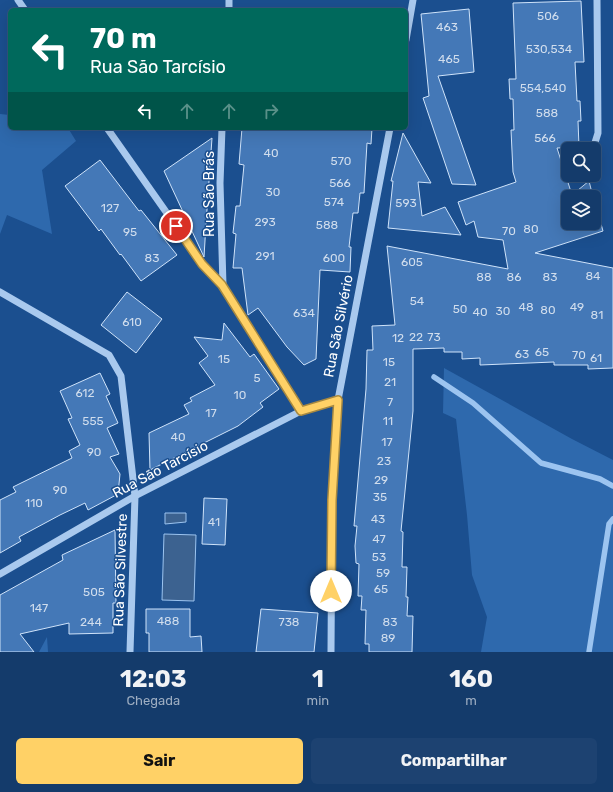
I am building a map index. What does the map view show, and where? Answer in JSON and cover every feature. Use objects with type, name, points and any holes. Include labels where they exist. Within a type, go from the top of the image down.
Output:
[{"type":"street","points":[[408,29],[413,0]]},
{"type":"street","points":[[595,142],[598,133],[597,0]]},
{"type":"street","points":[[108,130],[202,264],[222,285],[301,411]]},
{"type":"street","name":"Rua São Brás","points":[[222,130],[220,182],[222,285]]},
{"type":"street","name":"Rua São Silvério","points":[[331,652],[332,500],[338,400],[390,130]]},
{"type":"street","name":"Rua São Silvestre","points":[[0,292],[109,355],[121,376],[135,496],[130,652]]},
{"type":"street","name":"Rua São Tarcísio","points":[[0,574],[135,496],[301,411],[338,400]]},
{"type":"shaded area","points":[[0,114],[8,115],[8,130],[69,130],[76,141],[42,170],[52,234],[7,215],[0,234]]},
{"type":"shaded area","points":[[444,368],[613,460],[613,652],[481,652],[487,617],[472,575],[456,419],[443,413]]},
{"type":"shaded area","points":[[165,513],[186,513],[186,522],[165,524]]},
{"type":"shaded area","points":[[164,534],[196,535],[194,601],[162,600]]},
{"type":"shaded area","points":[[47,637],[48,652],[39,652]]},
{"type":"building","points":[[581,1],[584,62],[575,62],[577,101],[580,101],[581,121],[578,121],[579,142],[561,142],[561,148],[557,148],[561,161],[561,182],[568,182],[570,190],[561,190],[561,230],[601,230],[601,224],[603,231],[535,253],[613,268],[613,368],[588,369],[588,365],[554,365],[554,362],[480,365],[480,358],[462,359],[462,352],[444,352],[444,348],[413,349],[413,411],[401,531],[403,532],[402,567],[407,567],[407,616],[413,616],[412,652],[369,652],[369,644],[365,644],[366,610],[361,610],[362,596],[358,596],[359,564],[356,563],[355,546],[357,526],[354,526],[366,389],[367,350],[373,350],[372,326],[395,325],[387,246],[508,269],[503,240],[478,237],[474,221],[466,225],[458,202],[516,182],[513,172],[511,130],[514,130],[513,99],[510,99],[509,79],[516,79],[513,3]]},
{"type":"building","points":[[469,9],[474,72],[438,76],[476,185],[452,184],[423,98],[429,96],[421,14]]},
{"type":"building","points":[[242,130],[372,130],[371,144],[367,143],[364,193],[360,193],[358,213],[353,213],[349,247],[351,247],[350,272],[320,270],[316,359],[304,365],[287,347],[258,308],[248,315],[242,268],[233,268],[236,234],[233,233],[236,206],[240,206],[244,165],[239,164]]},
{"type":"building","points":[[403,133],[431,183],[418,182],[422,216],[445,207],[461,235],[388,228],[393,181],[391,181]]},
{"type":"building","points":[[212,138],[206,224],[204,257],[164,171]]},
{"type":"building","points":[[100,160],[139,211],[141,210],[177,255],[141,281],[101,229],[99,231],[65,186]]},
{"type":"building","points":[[588,182],[589,182],[591,190],[578,190]]},
{"type":"building","points":[[127,292],[162,319],[136,353],[101,325]]},
{"type":"building","points":[[224,323],[250,357],[254,354],[279,389],[260,403],[263,407],[238,426],[150,470],[149,433],[189,414],[184,405],[192,401],[190,398],[215,385],[199,363],[208,356],[194,337],[222,340]]},
{"type":"building","points":[[100,373],[110,394],[106,396],[118,423],[107,428],[119,454],[110,457],[120,474],[118,494],[88,510],[85,503],[60,515],[19,537],[21,541],[0,553],[0,500],[16,492],[13,487],[72,458],[69,451],[80,445],[68,419],[72,418],[60,391]]},
{"type":"building","points":[[204,498],[227,499],[225,545],[202,544]]},
{"type":"building","points":[[115,530],[116,603],[113,603],[113,633],[69,634],[69,623],[20,634],[34,652],[0,652],[0,595],[63,560],[62,555]]},
{"type":"building","points":[[146,609],[190,609],[190,637],[201,636],[202,652],[149,652],[149,633],[146,633]]},
{"type":"building","points":[[261,609],[318,613],[314,652],[256,652]]},
{"type":"waterway","points":[[434,377],[473,403],[541,463],[600,479],[613,486]]},
{"type":"waterway","points":[[589,652],[609,524],[613,519]]},
{"type":"route","points":[[176,226],[202,264],[222,285],[301,411],[338,400],[332,500],[331,591]]}]
